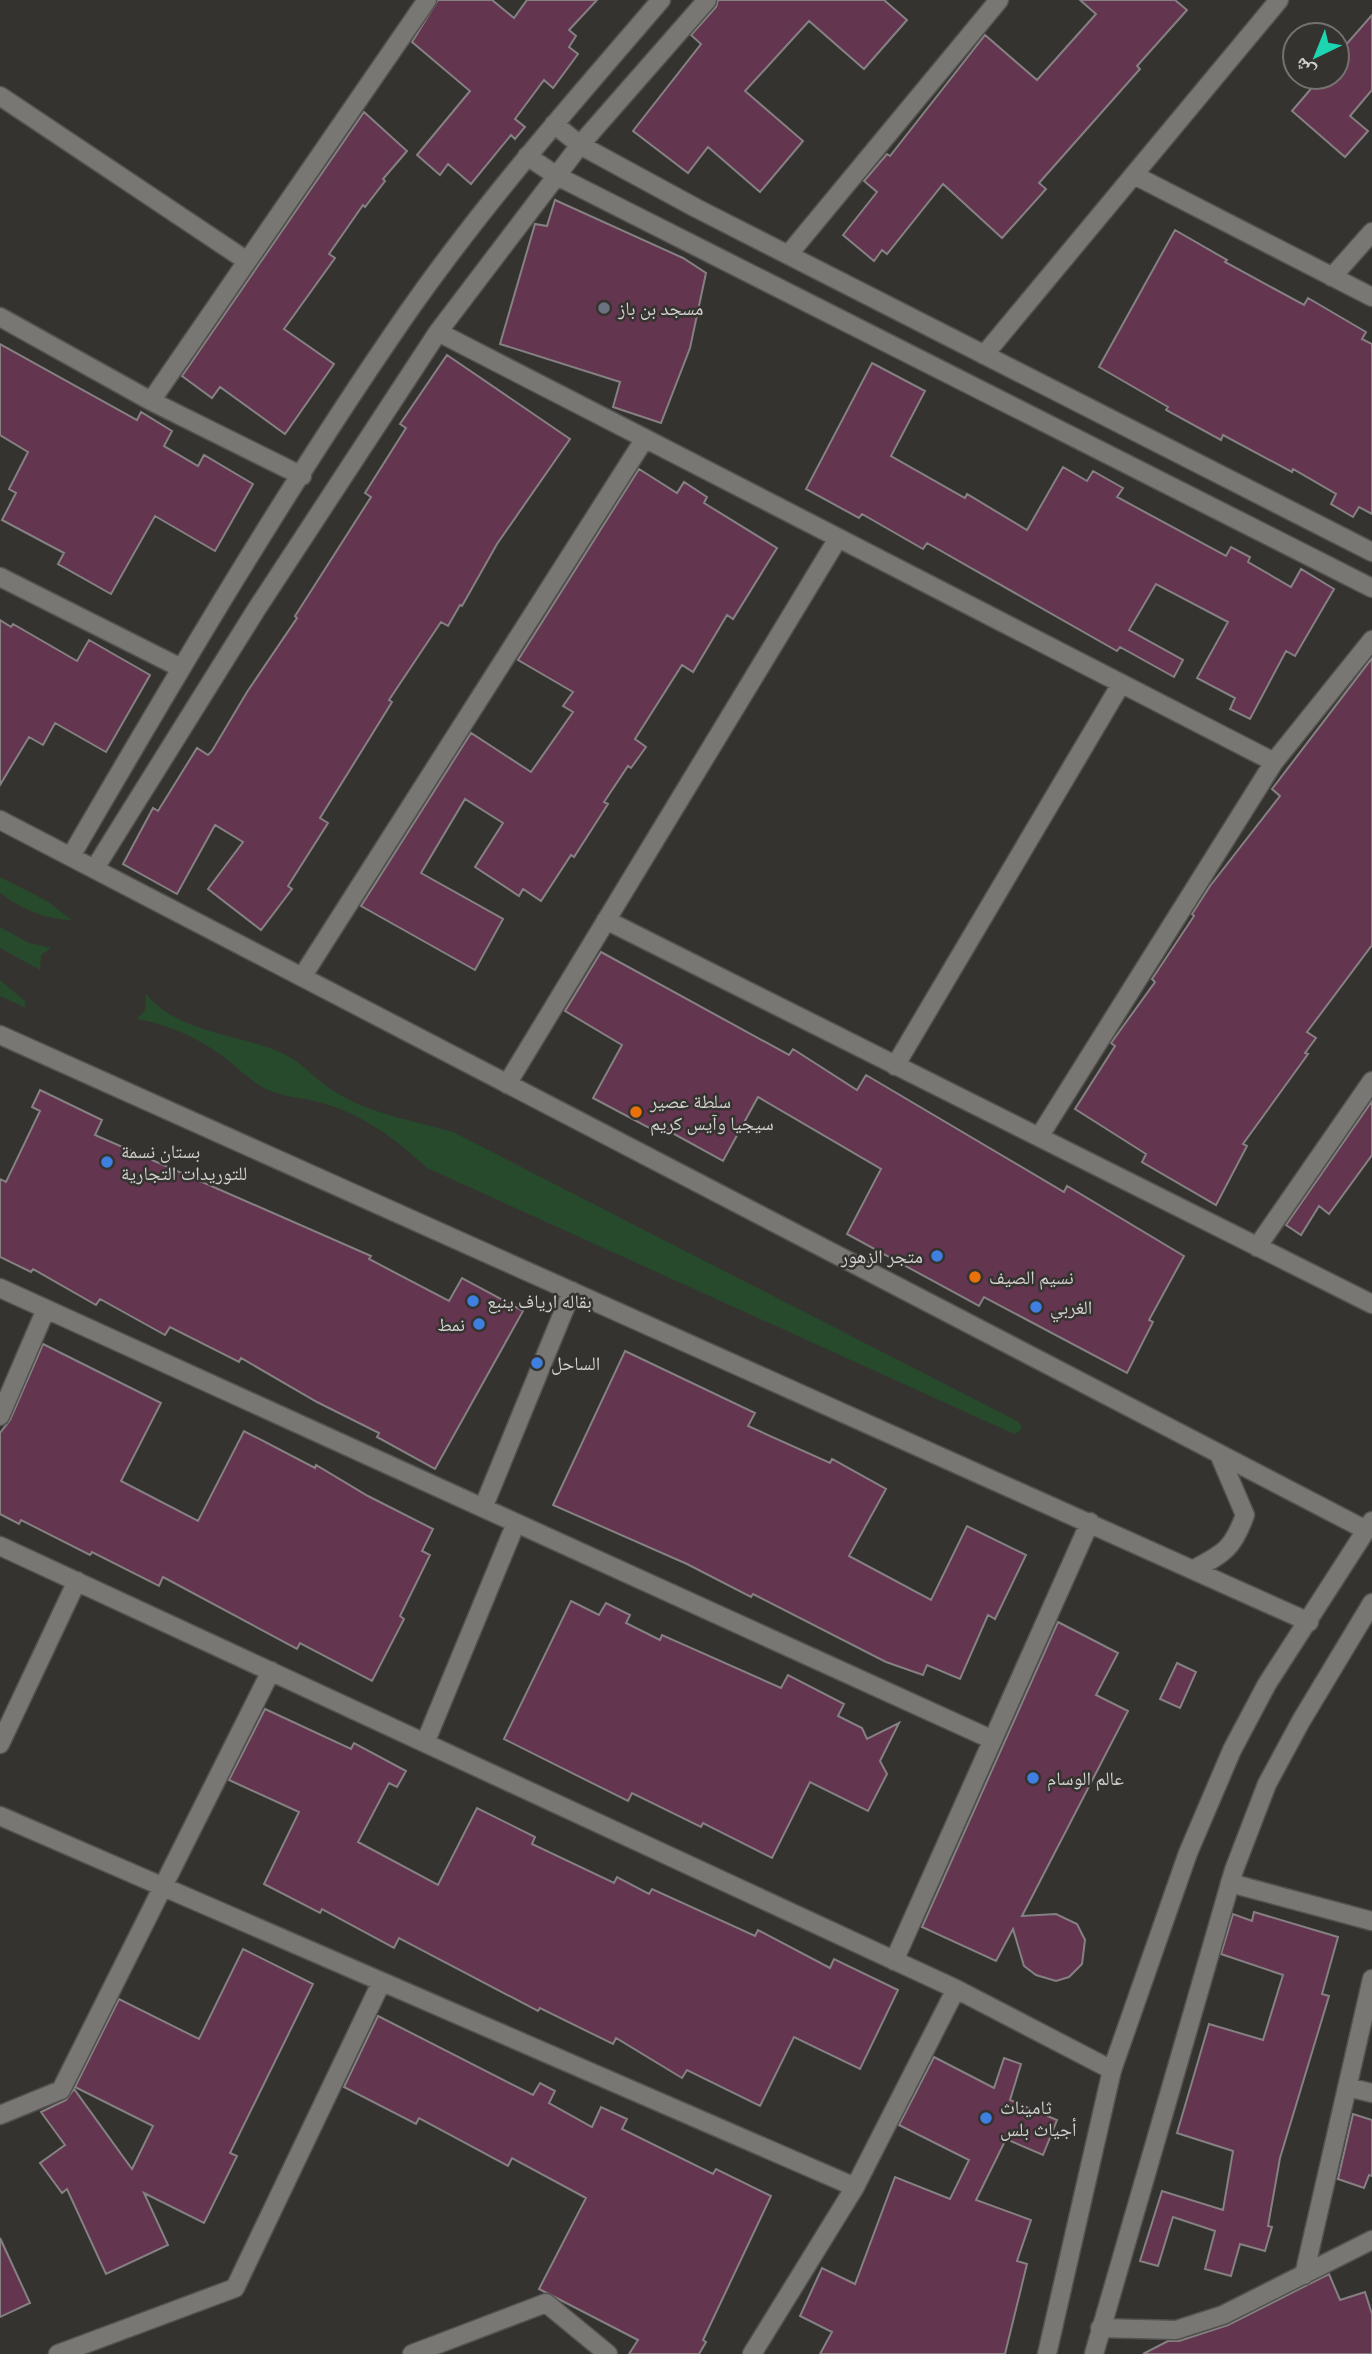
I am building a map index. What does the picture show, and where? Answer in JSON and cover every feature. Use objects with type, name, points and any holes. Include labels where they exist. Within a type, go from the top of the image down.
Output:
[{"type":"street","points":[[150,401],[427,0]]},
{"type":"street","points":[[71,856],[181,668],[409,311],[527,156],[662,0]]},
{"type":"street","points":[[95,868],[256,610],[438,332],[580,145],[707,0]]},
{"type":"street","points":[[788,255],[999,0]]},
{"type":"street","points":[[985,355],[1279,0]]},
{"type":"street","points":[[0,96],[247,261]]},
{"type":"street","points":[[554,124],[580,145],[788,255],[1372,552]]},
{"type":"street","points":[[527,156],[557,176],[1372,589]]},
{"type":"street","points":[[1134,175],[1372,298]]},
{"type":"street","points":[[1332,277],[1372,232]]},
{"type":"street","points":[[0,317],[150,401],[302,476]]},
{"type":"street","points":[[438,332],[837,540],[1274,762]]},
{"type":"street","points":[[303,978],[643,440]]},
{"type":"street","points":[[507,1084],[837,540]]},
{"type":"street","points":[[0,577],[181,668]]},
{"type":"street","points":[[1039,1137],[1274,762],[1372,640]]},
{"type":"street","points":[[895,1066],[1121,684]]},
{"type":"street","points":[[0,820],[1219,1454],[1369,1526],[1267,1684],[1232,1750],[1188,1853],[1112,2070],[1046,2354]]},
{"type":"street","points":[[606,920],[1372,1304]]},
{"type":"street","points":[[0,1035],[1309,1622]]},
{"type":"street","points":[[1257,1247],[1372,1081]]},
{"type":"street","points":[[0,1288],[993,1740]]},
{"type":"street","points":[[483,1508],[572,1291]]},
{"type":"street","points":[[0,1416],[46,1309]]},
{"type":"street","points":[[1194,1569],[1225,1553],[1236,1539],[1245,1515],[1219,1454]]},
{"type":"street","points":[[894,1961],[1090,1522]]},
{"type":"street","points":[[425,1743],[516,1523]]},
{"type":"street","points":[[0,1546],[956,1989],[1112,2070]]},
{"type":"street","points":[[0,1744],[77,1581]]},
{"type":"street","points":[[1094,2354],[1230,1883],[1267,1784],[1301,1721],[1372,1603]]},
{"type":"street","points":[[0,2115],[61,2090],[271,1671]]},
{"type":"street","points":[[0,1816],[855,2187]]},
{"type":"street","points":[[1230,1883],[1372,1921]]},
{"type":"street","points":[[1304,2274],[1372,1979]]},
{"type":"street","points":[[58,2354],[81,2350],[234,2288],[381,1983]]},
{"type":"street","points":[[752,2354],[855,2187],[956,1989]]},
{"type":"street","points":[[1347,2087],[1372,2093]]},
{"type":"street","points":[[1100,2328],[1176,2330],[1223,2315],[1372,2240]]},
{"type":"street","points":[[412,2354],[546,2303],[608,2354]]},
{"type":"green space","points":[[0,877],[47,901],[72,920],[43,916],[17,904],[0,893]]},
{"type":"green space","points":[[0,927],[29,943],[51,948],[41,955],[40,970],[0,948]]},
{"type":"green space","points":[[0,980],[25,1001],[26,1008],[0,996]]},
{"type":"green space","points":[[146,994],[176,1018],[193,1026],[286,1055],[332,1090],[361,1105],[391,1116],[453,1132],[1017,1421],[1021,1430],[1014,1434],[427,1168],[390,1137],[348,1112],[262,1087],[224,1057],[193,1038],[160,1024],[137,1019],[145,1010]]},
{"type":"building","points":[[438,0],[492,0],[514,18],[527,0],[597,0],[569,30],[576,36],[569,47],[578,54],[553,88],[544,80],[515,119],[525,127],[515,139],[511,135],[471,184],[448,164],[440,175],[417,155],[470,91],[412,42]]},
{"type":"building","points":[[718,0],[884,0],[907,20],[864,69],[809,21],[745,91],[803,141],[760,192],[708,147],[688,173],[633,131],[701,44],[691,35],[716,7]]},
{"type":"building","points":[[1080,0],[1175,0],[1187,10],[1137,66],[1140,69],[1039,183],[1046,189],[1002,238],[943,184],[887,254],[882,250],[874,261],[843,235],[877,192],[864,181],[887,154],[890,156],[985,35],[1037,80],[1096,14]]},
{"type":"building","points":[[1372,15],[1372,90],[1350,116],[1368,131],[1345,157],[1292,111],[1309,91],[1351,91],[1351,39]]},
{"type":"building","points":[[364,112],[407,151],[383,179],[385,181],[365,207],[363,205],[329,254],[335,258],[284,329],[334,364],[285,434],[220,387],[212,398],[182,376]]},
{"type":"building","name":"مسجد بن باز","points":[[555,200],[683,258],[706,273],[690,348],[661,423],[613,407],[620,382],[500,344],[535,224],[547,226]]},
{"type":"building","points":[[1175,230],[1227,260],[1225,262],[1304,305],[1308,298],[1366,332],[1362,339],[1372,344],[1372,514],[1359,507],[1353,517],[1331,504],[1336,494],[1293,469],[1292,472],[1223,435],[1221,440],[1166,410],[1168,407],[1099,367]]},
{"type":"building","points":[[0,344],[137,420],[141,412],[172,431],[164,446],[198,466],[204,455],[253,484],[215,551],[155,516],[111,594],[58,564],[64,553],[2,520],[16,493],[9,489],[28,452],[0,435]]},
{"type":"building","points":[[447,355],[570,439],[497,544],[462,606],[460,605],[448,626],[441,622],[389,700],[392,702],[320,818],[328,823],[288,886],[292,889],[261,930],[208,889],[243,842],[215,825],[177,894],[123,864],[153,808],[158,811],[197,748],[208,755],[212,751],[247,692],[297,618],[295,616],[371,497],[365,493],[406,428],[400,424]]},
{"type":"building","points":[[872,363],[925,391],[891,456],[965,498],[967,494],[1027,530],[1063,467],[1087,481],[1093,471],[1123,488],[1117,497],[1226,556],[1231,547],[1250,557],[1248,562],[1291,587],[1301,569],[1334,589],[1295,656],[1286,651],[1250,719],[1230,709],[1235,698],[1197,678],[1228,622],[1156,584],[1129,630],[1183,660],[1174,677],[1120,647],[1117,651],[927,543],[923,549],[862,514],[859,518],[806,489]]},
{"type":"building","points":[[639,469],[677,493],[684,482],[707,497],[704,503],[777,548],[733,619],[727,615],[693,672],[682,665],[635,739],[646,747],[631,768],[628,766],[604,802],[608,804],[574,857],[571,855],[541,901],[523,889],[519,896],[475,867],[503,823],[465,799],[421,873],[503,919],[475,970],[361,906],[471,733],[531,772],[573,712],[563,706],[573,692],[518,660]]},
{"type":"building","points":[[0,620],[11,627],[13,624],[77,661],[89,640],[150,675],[106,752],[55,723],[43,745],[29,737],[0,785]]},
{"type":"building","points":[[1372,658],[1372,945],[1307,1032],[1316,1038],[1305,1053],[1308,1054],[1243,1144],[1247,1146],[1216,1205],[1142,1162],[1146,1154],[1075,1109],[1115,1046],[1111,1043],[1155,982],[1152,979],[1194,916],[1192,914],[1210,886],[1280,796],[1272,789]]},
{"type":"building","points":[[601,952],[789,1055],[793,1049],[857,1090],[866,1075],[1064,1192],[1067,1186],[1184,1256],[1149,1320],[1153,1322],[1127,1373],[984,1297],[979,1306],[847,1234],[881,1169],[758,1097],[723,1161],[656,1124],[653,1130],[593,1098],[622,1045],[565,1011]]},
{"type":"building","points":[[40,1090],[102,1120],[95,1135],[371,1256],[369,1259],[449,1301],[462,1278],[523,1311],[435,1469],[377,1437],[379,1433],[317,1402],[241,1358],[239,1362],[170,1327],[165,1335],[100,1299],[96,1305],[33,1269],[31,1272],[0,1257],[0,1179],[6,1182],[40,1111],[32,1107]]},
{"type":"building","points":[[1372,1101],[1372,1155],[1329,1214],[1319,1206],[1301,1235],[1286,1225]]},
{"type":"building","points":[[43,1344],[161,1403],[121,1481],[198,1521],[244,1431],[315,1468],[316,1465],[368,1496],[433,1529],[422,1551],[430,1555],[400,1616],[404,1619],[372,1681],[300,1643],[297,1649],[163,1577],[159,1586],[92,1552],[90,1555],[21,1520],[19,1524],[0,1514],[0,1433],[10,1420]]},
{"type":"building","points":[[625,1351],[755,1413],[748,1426],[830,1463],[832,1459],[886,1489],[849,1556],[931,1600],[967,1526],[1026,1555],[995,1619],[988,1615],[960,1679],[927,1665],[923,1675],[886,1662],[753,1594],[751,1597],[687,1564],[553,1505]]},
{"type":"building","points":[[571,1601],[599,1615],[606,1603],[630,1615],[626,1623],[660,1640],[662,1635],[781,1688],[788,1675],[844,1704],[838,1716],[862,1728],[867,1739],[899,1723],[880,1761],[887,1774],[868,1811],[810,1782],[772,1858],[703,1823],[701,1827],[632,1793],[628,1801],[504,1739]]},
{"type":"building","points":[[1058,1622],[1118,1653],[1096,1695],[1128,1711],[1022,1916],[1056,1914],[1077,1924],[1085,1940],[1082,1964],[1069,1977],[1056,1981],[1036,1975],[1024,1966],[1013,1929],[996,1961],[922,1927]]},
{"type":"building","points":[[1177,1663],[1196,1672],[1180,1708],[1160,1699]]},
{"type":"building","points":[[265,1709],[351,1749],[354,1743],[406,1771],[397,1787],[389,1783],[358,1842],[438,1885],[477,1808],[535,1837],[532,1844],[614,1883],[617,1877],[649,1894],[652,1889],[755,1936],[758,1930],[830,1968],[834,1959],[898,1990],[860,2069],[794,2037],[760,2106],[687,2070],[682,2078],[616,2038],[613,2044],[540,2008],[538,2011],[399,1938],[394,1948],[322,1909],[320,1913],[264,1884],[299,1812],[229,1780]]},
{"type":"building","points":[[1254,1912],[1338,1937],[1322,1994],[1329,1996],[1280,2158],[1268,2226],[1272,2227],[1265,2251],[1240,2244],[1231,2276],[1205,2269],[1215,2231],[1173,2217],[1158,2266],[1140,2261],[1162,2191],[1223,2210],[1233,2151],[1177,2133],[1209,2024],[1263,2040],[1283,1975],[1221,1954],[1233,1914],[1252,1921]]},
{"type":"building","points":[[243,1949],[313,1984],[230,2153],[237,2156],[204,2223],[144,2193],[168,2245],[106,2274],[67,2189],[62,2193],[40,2163],[65,2145],[41,2112],[66,2100],[74,2089],[132,2169],[153,2126],[75,2087],[119,1999],[199,2039]]},
{"type":"building","points":[[378,2016],[533,2095],[540,2083],[555,2091],[549,2103],[592,2127],[601,2107],[627,2119],[622,2129],[713,2174],[716,2169],[771,2196],[703,2340],[706,2342],[699,2354],[629,2354],[638,2340],[539,2289],[586,2198],[512,2158],[508,2166],[419,2118],[416,2124],[344,2087]]},
{"type":"building","points":[[934,2057],[994,2088],[1004,2058],[1021,2064],[1010,2100],[1057,2120],[1043,2155],[1006,2139],[976,2200],[1031,2220],[1017,2261],[1027,2264],[1005,2354],[820,2354],[832,2332],[800,2316],[822,2268],[855,2284],[895,2177],[950,2199],[969,2160],[899,2125]]},
{"type":"building","points":[[1353,2114],[1372,2120],[1372,2176],[1369,2175],[1364,2188],[1338,2179]]},
{"type":"building","points":[[0,2238],[30,2303],[0,2317]]},
{"type":"building","points":[[1329,2274],[1340,2300],[1365,2292],[1372,2314],[1372,2354],[1143,2354],[1168,2341],[1179,2341],[1228,2325]]},
{"type":"place","name":"مسجد بن باز","points":[[604,308]]},
{"type":"place","name":"سلطة عصير سيجيا وآيس كريم","points":[[636,1112]]},
{"type":"place","name":"بستان نسمة للتوريدات التجارية","points":[[107,1162]]},
{"type":"place","name":"متجر الزهور","points":[[937,1256]]},
{"type":"place","name":"نسيم الصيف","points":[[975,1277]]},
{"type":"place","name":"بقاله ارياف ينبع","points":[[473,1301]]},
{"type":"place","name":"الغربي","points":[[1036,1307]]},
{"type":"place","name":"نمط","points":[[479,1324]]},
{"type":"place","name":"الساحل","points":[[537,1363]]},
{"type":"place","name":"عالم الوسام","points":[[1033,1778]]},
{"type":"place","name":"ثاميناث أجياث بلس","points":[[986,2118]]}]
